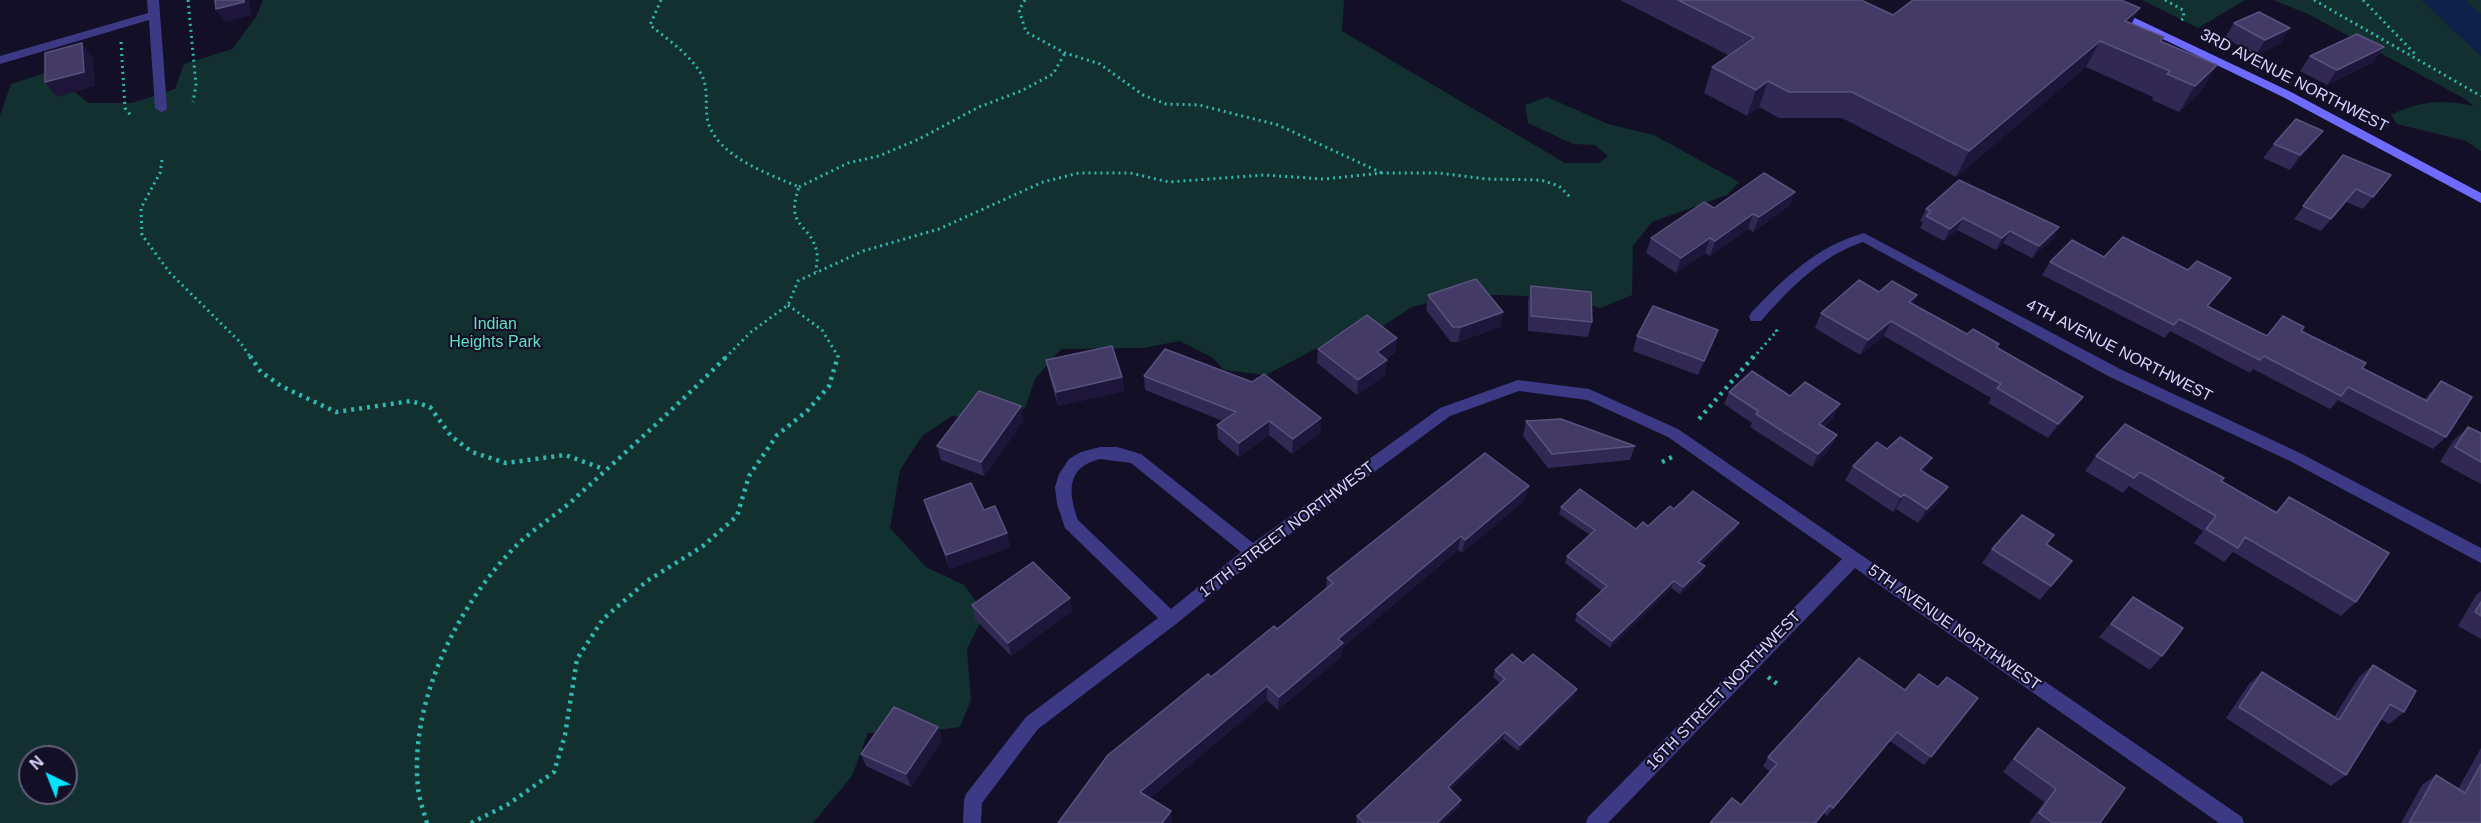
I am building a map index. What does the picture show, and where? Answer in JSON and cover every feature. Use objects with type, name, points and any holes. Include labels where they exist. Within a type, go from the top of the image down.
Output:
[{"type":"main road","name":"3RD AVENUE NORTHWEST","points":[[2088,0],[2186,44],[2397,152],[2481,199]]},
{"type":"street","points":[[153,0],[161,108]]},
{"type":"street","points":[[0,60],[153,15]]},
{"type":"street","name":"4TH AVENUE NORTHWEST","points":[[1756,317],[1793,277],[1841,243],[1864,237],[2115,373],[2295,457],[2481,556]]},
{"type":"street","name":"17TH STREET NORTHWEST","points":[[972,823],[973,800],[1032,723],[1170,619],[1253,552],[1445,412],[1518,385],[1589,395],[1673,433]]},
{"type":"street","name":"5TH AVENUE NORTHWEST","points":[[1673,433],[2235,823]]},
{"type":"street","points":[[1170,619],[1071,523],[1062,502],[1062,491],[1071,466],[1082,456],[1094,452],[1120,452],[1136,458],[1253,552]]},
{"type":"street","name":"16TH STREET NORTHWEST","points":[[1595,823],[1854,558]]},
{"type":"path","points":[[188,0],[196,85],[193,102]]},
{"type":"path","points":[[661,0],[650,25],[689,59],[704,80],[708,123],[726,147],[755,168],[799,187]]},
{"type":"path","points":[[1025,0],[1019,10],[1021,23],[1026,32],[1065,53],[1100,64],[1143,95],[1166,104],[1199,105],[1278,125],[1382,173]]},
{"type":"path","points":[[2165,0],[2183,10],[2184,18],[2177,23]]},
{"type":"path","points":[[2314,0],[2481,96]]},
{"type":"path","points":[[2363,0],[2421,60]]},
{"type":"path","points":[[120,37],[125,108],[132,117]]},
{"type":"path","points":[[816,272],[817,252],[795,219],[793,200],[799,187],[848,163],[879,156],[919,139],[979,107],[1022,91],[1053,74],[1065,53]]},
{"type":"path","points":[[162,159],[160,173],[141,208],[142,236],[170,273],[240,342],[261,372],[281,386],[336,412],[411,401],[430,407],[452,436],[472,452],[506,463],[565,455],[604,469]]},
{"type":"path","points":[[427,823],[418,788],[419,729],[440,658],[486,579],[515,547],[573,500],[604,469],[671,412],[751,332],[788,305],[798,281],[863,251],[939,229],[1043,182],[1078,173],[1130,173],[1169,182],[1264,175],[1324,179],[1382,173],[1541,180],[1559,186],[1570,198]]},
{"type":"path","points":[[471,823],[507,805],[554,772],[565,735],[577,659],[603,619],[647,580],[703,546],[737,516],[749,476],[777,435],[807,411],[829,386],[839,358],[822,330],[788,305]]},
{"type":"path","points":[[1699,419],[1777,331]]},
{"type":"green space","name":"Indian Heights Park","points":[[263,0],[1344,0],[1342,31],[1565,163],[1599,163],[1608,156],[1595,145],[1573,144],[1528,123],[1525,105],[1547,97],[1608,124],[1654,135],[1739,182],[1727,195],[1652,222],[1633,246],[1632,295],[1601,308],[1560,297],[1462,294],[1412,307],[1369,335],[1336,338],[1266,375],[1224,370],[1213,358],[1180,341],[1143,348],[1061,349],[1035,379],[1025,408],[999,420],[952,416],[922,436],[900,470],[890,528],[926,567],[964,585],[985,613],[967,649],[971,700],[960,727],[916,733],[868,733],[852,776],[813,823],[0,823],[0,115],[11,84],[45,73],[68,86],[88,103],[132,103],[175,89],[184,64],[232,49],[256,17]]},
{"type":"green space","points":[[2142,0],[2245,0],[2198,28]]},
{"type":"green space","points":[[2273,0],[2481,0],[2481,151],[2466,141],[2397,124],[2391,115],[2421,104],[2451,102],[2473,106],[2465,99],[2308,14]]},
{"type":"water","points":[[2421,0],[2465,0],[2481,14],[2481,56]]},
{"type":"building","points":[[215,0],[244,0],[244,2],[216,9]]},
{"type":"building","points":[[1678,0],[1861,0],[1893,15],[1913,0],[2121,0],[2140,8],[2125,21],[2164,37],[2160,41],[2217,65],[2195,86],[2167,74],[2170,71],[2100,41],[1969,151],[1852,92],[1789,92],[1768,81],[1756,90],[1712,67],[1754,38]]},
{"type":"building","points":[[2259,12],[2290,28],[2265,40],[2234,23]]},
{"type":"building","points":[[2357,34],[2384,47],[2337,70],[2310,56]]},
{"type":"building","points":[[82,43],[84,72],[45,82],[45,53]]},
{"type":"building","points":[[2296,119],[2323,131],[2300,155],[2274,144]]},
{"type":"building","points":[[2343,155],[2391,175],[2373,197],[2356,189],[2331,219],[2303,206]]},
{"type":"building","points":[[1764,173],[1795,192],[1759,217],[1753,214],[1715,241],[1710,238],[1681,258],[1651,238],[1704,202],[1714,208]]},
{"type":"building","points":[[1959,180],[2059,227],[2039,246],[2010,231],[2002,238],[1963,218],[1950,229],[1926,216],[1931,211],[1926,209]]},
{"type":"building","points":[[2123,237],[2188,270],[2197,261],[2231,278],[2207,306],[2267,336],[2283,316],[2304,327],[2301,331],[2366,363],[2362,368],[2427,401],[2441,381],[2472,397],[2446,437],[2348,387],[2341,396],[2264,356],[2260,360],[2179,319],[2174,325],[2050,262],[2072,240],[2104,257]]},
{"type":"building","points":[[1476,279],[1503,312],[1461,327],[1453,327],[1428,295]]},
{"type":"building","points":[[1859,280],[1879,292],[1892,281],[1917,295],[1909,302],[1967,334],[1973,329],[1999,344],[1996,347],[2083,397],[2058,424],[1997,388],[2001,384],[1891,321],[1868,340],[1821,313]]},
{"type":"building","points":[[1531,286],[1591,292],[1592,322],[1531,316]]},
{"type":"building","points":[[1653,306],[1718,330],[1704,361],[1637,336]]},
{"type":"building","points":[[1367,315],[1397,338],[1377,352],[1387,360],[1358,380],[1318,349]]},
{"type":"building","points":[[1112,346],[1122,377],[1056,392],[1046,360]]},
{"type":"building","points":[[1165,349],[1252,382],[1264,374],[1321,418],[1293,439],[1269,421],[1239,443],[1217,425],[1236,412],[1144,376]]},
{"type":"building","points":[[1752,371],[1790,396],[1805,382],[1840,404],[1819,424],[1837,435],[1818,454],[1756,414],[1758,411],[1729,392]]},
{"type":"building","points":[[979,391],[1021,406],[981,462],[937,446]]},
{"type":"building","points":[[1561,419],[1635,446],[1552,454],[1526,421]]},
{"type":"building","points":[[2125,424],[2224,478],[2221,481],[2277,513],[2289,497],[2389,553],[2356,602],[2245,537],[2238,548],[2206,529],[2216,516],[2140,472],[2134,478],[2096,456]]},
{"type":"building","points":[[2468,427],[2481,433],[2481,462],[2455,447]]},
{"type":"building","points":[[1900,437],[1932,458],[1920,470],[1948,487],[1927,509],[1904,494],[1901,497],[1853,466],[1877,442],[1887,449]]},
{"type":"building","points":[[1485,453],[1529,486],[1465,540],[1461,536],[1338,639],[1343,643],[1279,697],[1267,686],[1140,792],[1171,811],[1162,823],[1058,823],[1108,755],[1208,674],[1211,677],[1274,626],[1277,629],[1333,583],[1327,578]]},
{"type":"building","points":[[971,483],[984,510],[995,506],[1007,533],[946,555],[924,500]]},
{"type":"building","points":[[1580,489],[1636,529],[1643,522],[1648,526],[1670,506],[1674,509],[1693,491],[1739,523],[1698,562],[1705,566],[1683,587],[1674,581],[1612,641],[1577,614],[1607,586],[1567,556],[1595,530],[1561,507]]},
{"type":"building","points":[[2022,515],[2054,535],[2046,544],[2072,561],[2051,586],[1992,549]]},
{"type":"building","points":[[1033,562],[1070,598],[1008,643],[972,605]]},
{"type":"building","points":[[2133,597],[2183,628],[2162,656],[2111,624]]},
{"type":"building","points":[[2481,602],[2481,616],[2475,612]]},
{"type":"building","points":[[1512,654],[1523,663],[1533,654],[1577,689],[1520,745],[1505,732],[1448,787],[1461,800],[1437,823],[1364,823],[1357,816],[1505,679],[1495,670]]},
{"type":"building","points":[[1859,658],[1905,690],[1919,674],[1938,687],[1947,677],[1978,698],[1931,757],[1897,732],[1833,808],[1830,805],[1815,823],[1710,823],[1732,798],[1741,805],[1777,764],[1768,757]]},
{"type":"building","points":[[2373,665],[2416,691],[2404,712],[2390,704],[2346,775],[2239,707],[2262,672],[2339,720]]},
{"type":"building","points":[[894,707],[938,727],[906,774],[861,754]]},
{"type":"building","points":[[2038,728],[2125,788],[2100,823],[2053,823],[2039,813],[2056,789],[2014,759]]},
{"type":"building","points":[[2481,764],[2481,823],[2409,823],[2436,775],[2465,793]]}]
